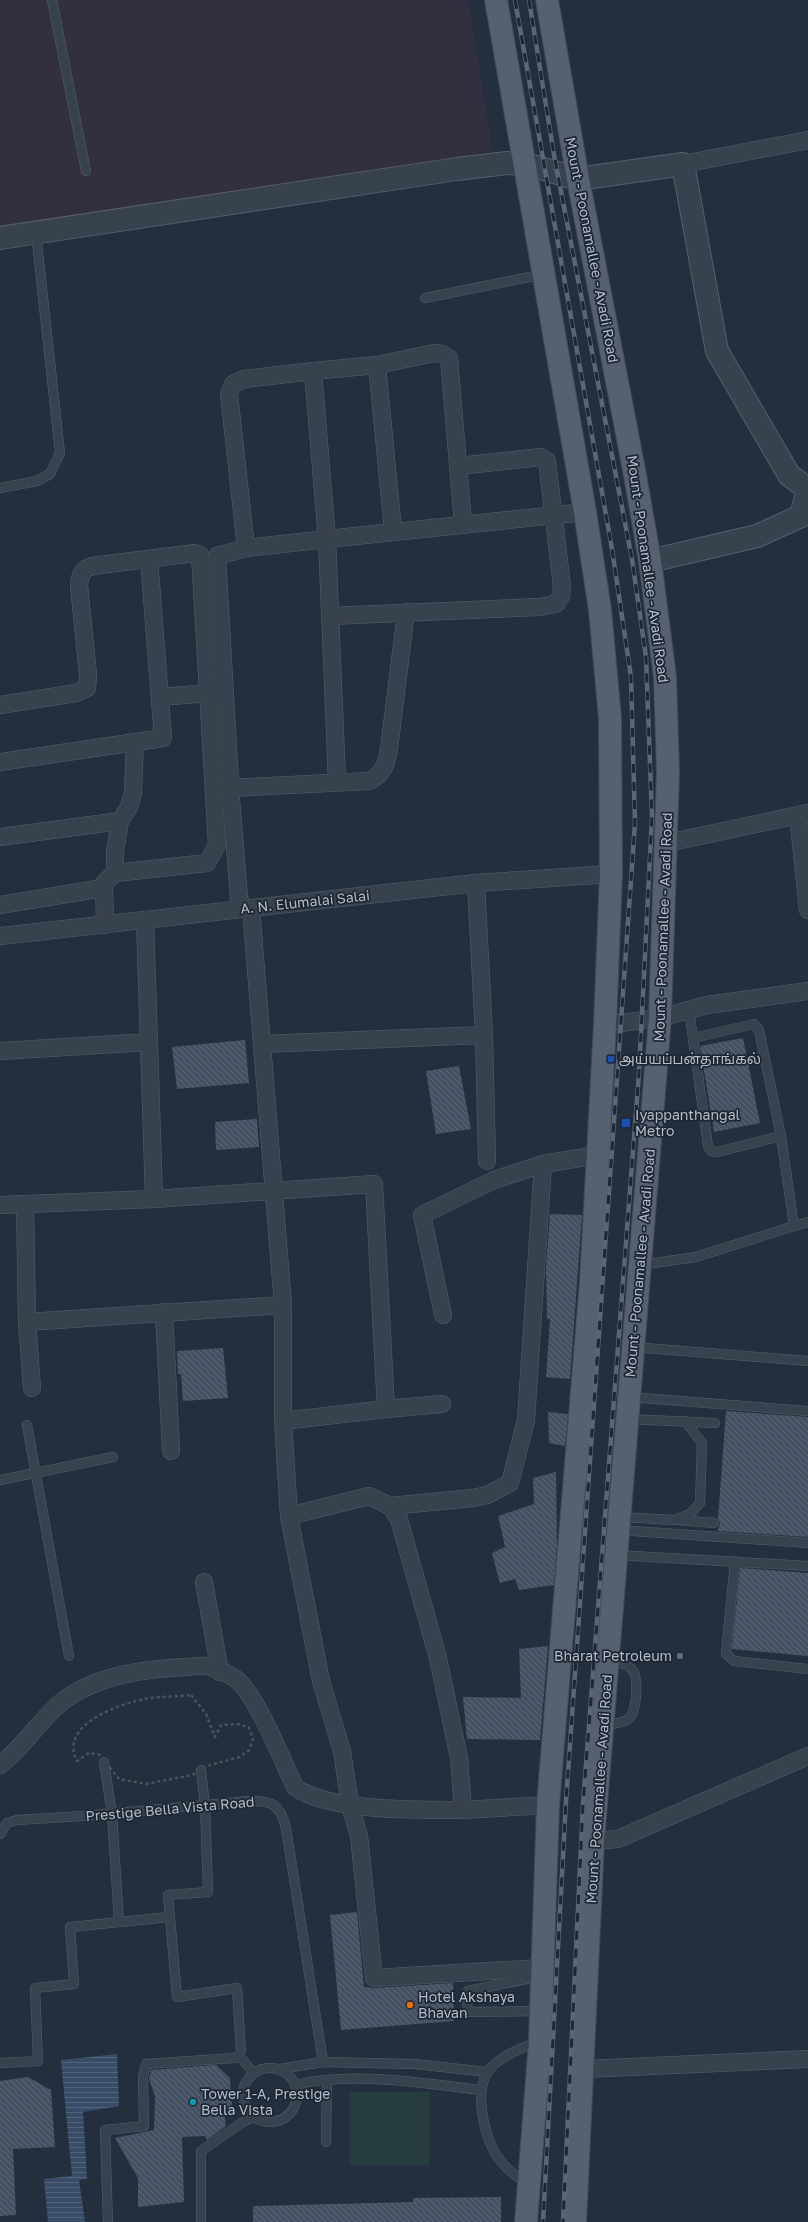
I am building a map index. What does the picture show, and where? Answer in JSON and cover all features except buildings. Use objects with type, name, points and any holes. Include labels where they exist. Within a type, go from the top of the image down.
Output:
[{"type":"main road","points":[[496,0],[586,512],[600,610],[610,718],[611,874],[605,1024],[591,1282],[548,1805],[541,1972],[540,2041],[526,2222]]},
{"type":"main road","name":"Mount - Poonamallee - Avadi Road","points":[[547,0],[578,179],[650,561],[664,677],[668,772],[667,843],[660,1018],[593,1841],[576,2222]]},
{"type":"street","points":[[0,238],[457,168],[507,163],[526,164],[578,179],[683,164],[808,140]]},
{"type":"street","points":[[650,561],[757,536],[801,516],[808,489],[789,475],[717,351],[683,164]]},
{"type":"street","points":[[246,548],[229,394],[233,384],[244,379],[377,365],[434,353],[442,354],[448,358],[459,466],[463,524]]},
{"type":"street","points":[[377,365],[393,530]]},
{"type":"street","points":[[313,371],[327,539],[338,781]]},
{"type":"street","points":[[331,616],[539,607],[556,604],[561,596],[562,586],[547,461],[541,457],[459,466]]},
{"type":"street","points":[[541,1972],[374,1978],[359,1836],[350,1805],[342,1751],[320,1681],[289,1516],[283,1421],[283,1305],[262,1044],[247,908],[239,897],[230,788],[217,556],[246,548],[393,530],[586,512]]},
{"type":"street","points":[[0,705],[76,693],[87,688],[88,674],[79,586],[81,574],[85,568],[195,553],[200,555],[217,838],[215,851],[207,863],[115,872],[104,883],[103,888],[105,924]]},
{"type":"street","points":[[0,762],[163,738],[149,559]]},
{"type":"street","points":[[230,788],[338,781],[370,781],[381,774],[387,762],[406,612]]},
{"type":"street","points":[[160,698],[209,693]]},
{"type":"street","points":[[115,872],[115,851],[120,821],[129,806],[132,793],[135,742]]},
{"type":"street","points":[[667,843],[803,814],[808,910]]},
{"type":"street","points":[[0,837],[120,821]]},
{"type":"street","name":"A. N. Elumalai Salai","points":[[0,936],[476,883],[611,874]]},
{"type":"street","points":[[476,883],[484,1035],[487,1161]]},
{"type":"street","points":[[0,905],[103,888]]},
{"type":"street","points":[[145,920],[154,1199]]},
{"type":"street","points":[[605,1024],[660,1018],[707,1005],[808,991]]},
{"type":"street","points":[[262,1044],[484,1035]]},
{"type":"street","points":[[0,1051],[149,1042]]},
{"type":"street","points":[[443,1314],[422,1215],[494,1180],[543,1164],[598,1155]]},
{"type":"street","points":[[390,1506],[473,1498],[487,1495],[510,1483],[526,1420],[543,1164]]},
{"type":"street","points":[[0,1205],[154,1199],[374,1184],[386,1409]]},
{"type":"street","points":[[25,1204],[27,1322],[32,1388]]},
{"type":"street","points":[[27,1322],[283,1305]]},
{"type":"street","points":[[164,1312],[172,1452]]},
{"type":"street","points":[[283,1421],[442,1404]]},
{"type":"street","points":[[289,1516],[368,1496],[390,1506],[400,1519],[438,1658],[459,1758],[463,1810]]},
{"type":"street","points":[[204,1582],[220,1672]]},
{"type":"street","points":[[0,1765],[10,1758],[37,1727],[64,1701],[88,1685],[114,1677],[169,1668],[207,1666],[237,1680],[256,1705],[295,1786],[306,1795],[350,1805],[400,1810],[463,1810],[548,1805]]},
{"type":"street","points":[[593,1841],[618,1839],[808,1756]]},
{"type":"street","points":[[584,2069],[808,2059]]},
{"type":"lane","points":[[52,0],[86,171]]},
{"type":"lane","points":[[0,488],[37,482],[50,474],[60,453],[36,233]]},
{"type":"lane","points":[[425,298],[545,274]]},
{"type":"lane","points":[[689,1010],[708,1146],[711,1151],[717,1152],[781,1136]]},
{"type":"lane","points":[[693,1038],[754,1024],[759,1030],[781,1136],[794,1226]]},
{"type":"lane","points":[[640,1266],[696,1257],[808,1222]]},
{"type":"lane","points":[[633,1347],[808,1361]]},
{"type":"lane","points":[[629,1397],[808,1411]]},
{"type":"lane","points":[[627,1419],[715,1422]]},
{"type":"lane","points":[[675,1520],[690,1514],[700,1503],[702,1443],[685,1421]]},
{"type":"lane","points":[[27,1425],[69,1656]]},
{"type":"lane","points":[[0,1480],[113,1457]]},
{"type":"lane","points":[[619,1523],[661,1519],[714,1523]]},
{"type":"lane","points":[[619,1523],[808,1543]]},
{"type":"lane","points":[[616,1555],[808,1566]]},
{"type":"lane","points":[[735,1561],[726,1654],[734,1661],[808,1669]]},
{"type":"lane","points":[[602,1725],[617,1724],[628,1720],[634,1712],[636,1692],[636,1678],[633,1671],[622,1664],[608,1661]]},
{"type":"lane","points":[[104,1762],[112,1814],[119,1922]]},
{"type":"lane","points":[[201,1770],[205,1805],[208,1892],[168,1895],[177,1997],[237,1988],[241,2051],[239,2056]]},
{"type":"lane","name":"Prestige Bella Vista Road","points":[[0,1834],[6,1823],[14,1820],[112,1814],[263,1801],[281,1810],[286,1828],[324,2062]]},
{"type":"lane","points":[[0,2063],[38,2061],[35,1988],[74,1984],[70,1926],[170,1917]]},
{"type":"lane","points":[[541,1972],[468,1991],[467,2012],[541,2011]]},
{"type":"lane","points":[[530,2183],[516,2175],[500,2160],[488,2134],[482,2109],[480,2090],[487,2072],[506,2056],[527,2045],[540,2041]]},
{"type":"lane","points":[[239,2056],[254,2073]]},
{"type":"lane","points":[[108,2222],[105,2130],[144,2126],[143,2076],[146,2064],[156,2062],[224,2060],[239,2056]]},
{"type":"lane","points":[[280,2069],[292,2078],[295,2085],[296,2102],[287,2116],[279,2121],[271,2122],[254,2117],[244,2104],[242,2095],[244,2086],[254,2073],[271,2067],[280,2069],[324,2062],[344,2062],[415,2064],[487,2072]]},
{"type":"lane","points":[[344,2062],[346,2080]]},
{"type":"lane","points":[[295,2085],[314,2080],[346,2080],[412,2082],[480,2090]]},
{"type":"lane","points":[[326,2142],[327,2081]]},
{"type":"lane","points":[[201,2222],[201,2151],[243,2122],[254,2117]]},
{"type":"path","points":[[191,1695],[206,1714],[215,1737],[221,1725],[240,1724],[249,1728],[253,1739],[249,1750],[240,1757],[210,1765],[192,1775],[146,1784],[119,1778],[104,1762],[100,1755],[89,1753],[77,1761],[72,1752],[74,1740],[80,1729],[99,1715],[139,1701],[191,1695]]},
{"type":"shaded area","points":[[0,0],[468,0],[493,151],[0,230]]},
{"type":"green space","points":[[349,2092],[430,2092],[429,2165],[350,2165]]},
{"type":"water","points":[[117,2054],[119,2106],[83,2112],[87,2179],[79,2180],[85,2222],[48,2222],[44,2179],[72,2176],[61,2060]]},
{"type":"railway","points":[[515,0],[612,549],[631,677],[635,823],[566,1801],[543,2222]]},
{"type":"railway","points":[[529,0],[554,155],[632,559],[646,657],[652,817],[639,1073],[583,1804],[563,2222]]},
{"type":"place","name":"அய்யப்பன்தாங்கல்","points":[[611,1059]]},
{"type":"place","name":"Iyappanthangal Metro","points":[[626,1123]]},
{"type":"place","name":"Bharat Petroleum","points":[[680,1656]]},
{"type":"place","name":"Hotel Akshaya Bhavan","points":[[410,2005]]},
{"type":"place","name":"Tower 1-A, Prestige Bella Vista","points":[[193,2102]]}]
